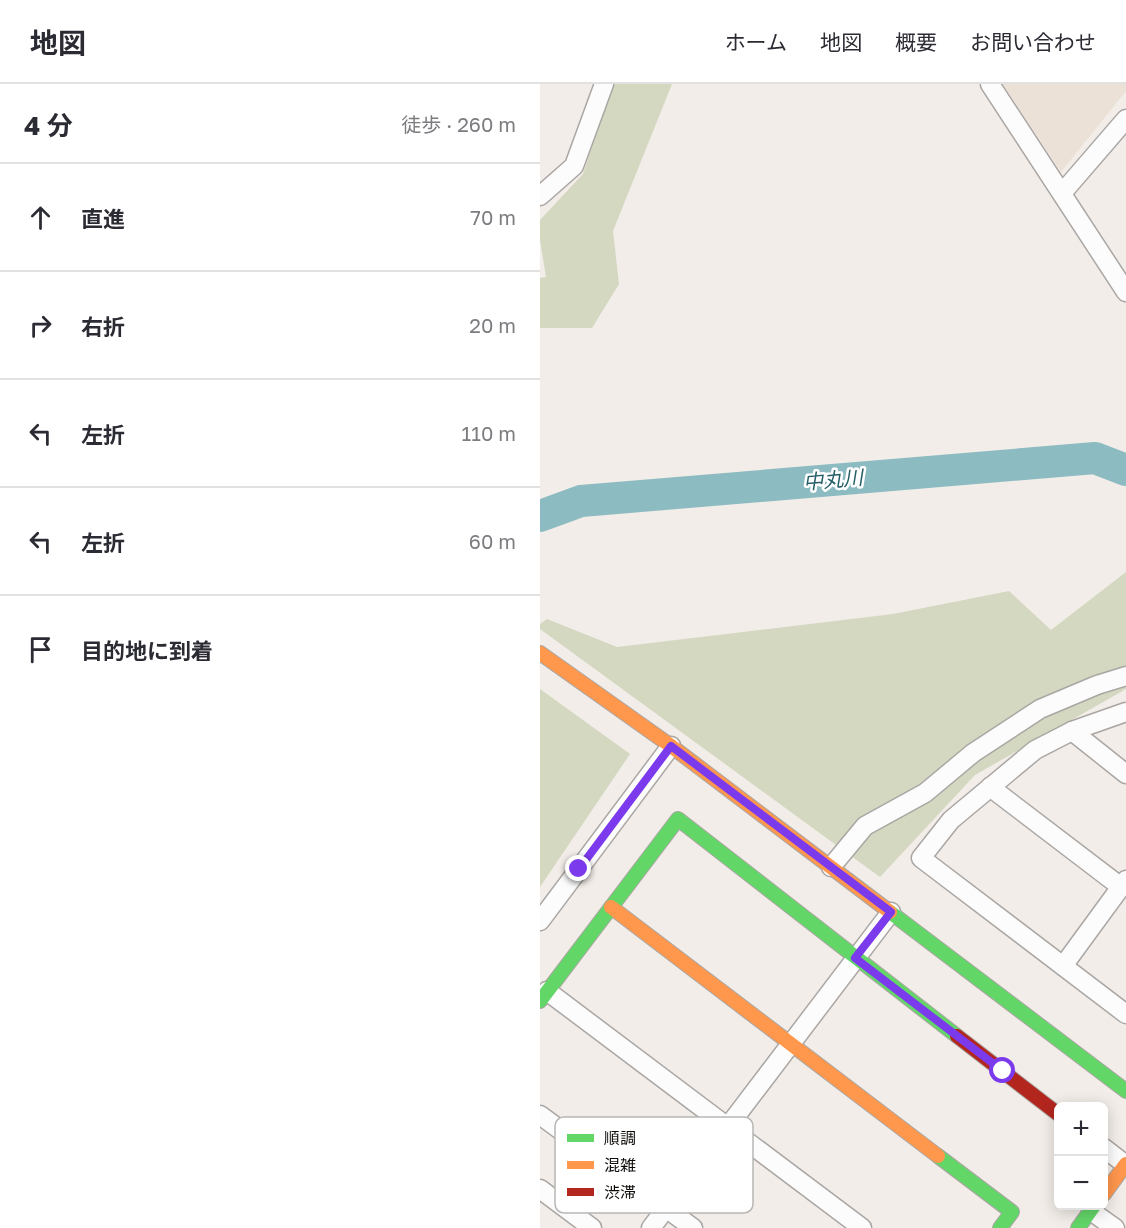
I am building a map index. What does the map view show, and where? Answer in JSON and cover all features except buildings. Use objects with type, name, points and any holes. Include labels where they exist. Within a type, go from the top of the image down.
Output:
[{"type":"street","points":[[540,196],[574,166],[604,84]]},
{"type":"street","points":[[990,84],[1063,192],[1126,292]]},
{"type":"street","points":[[1063,192],[1126,119]]},
{"type":"street","points":[[540,653],[671,746],[1126,1091]]},
{"type":"street","points":[[831,867],[866,826],[925,793],[973,753],[1030,715],[1097,685],[1126,676]]},
{"type":"street","points":[[1126,712],[1072,732],[1035,750],[951,820],[921,858],[1126,1014]]},
{"type":"street","points":[[1072,732],[1126,774]]},
{"type":"street","points":[[540,921],[671,746]]},
{"type":"street","points":[[990,787],[1123,883],[1063,966]]},
{"type":"street","points":[[716,1117],[544,996],[678,819],[1054,1110]]},
{"type":"street","points":[[611,907],[1012,1212],[1000,1228]]},
{"type":"street","points":[[736,1117],[891,912]]},
{"type":"street","points":[[540,1114],[555,1125]]},
{"type":"street","points":[[753,1144],[862,1228]]},
{"type":"street","points":[[1108,1151],[1126,1165],[1108,1189]]},
{"type":"street","points":[[540,1189],[555,1200]]},
{"type":"street","points":[[1077,1228],[1091,1210]]},
{"type":"street","points":[[1095,1210],[1114,1228]]},
{"type":"street","points":[[572,1213],[592,1228]]},
{"type":"street","points":[[651,1228],[662,1213]]},
{"type":"street","points":[[673,1213],[693,1228]]},
{"type":"shaded area","points":[[1003,84],[1126,84],[1126,91],[1061,172]]},
{"type":"green space","points":[[613,84],[672,84],[613,231],[619,284],[592,328],[540,328],[540,278],[546,277],[540,240],[540,220],[583,174]]},
{"type":"green space","points":[[1126,572],[1126,689],[975,775],[880,877],[540,629],[540,624],[547,619],[617,647],[893,614],[1009,591],[1051,630]]},
{"type":"green space","points":[[540,689],[630,754],[540,887]]},
{"type":"waterway","name":"中丸川","points":[[540,516],[581,501],[1095,458],[1126,470]]},
{"type":"traffic: fast","points":[[540,1001],[678,819],[957,1036]]},
{"type":"traffic: fast","points":[[890,912],[1126,1091]]},
{"type":"traffic: fast","points":[[938,1156],[1012,1212],[1000,1228]]},
{"type":"traffic: fast","points":[[1078,1228],[1091,1210]]},
{"type":"traffic: slow","points":[[540,653],[671,746],[890,912]]},
{"type":"traffic: slow","points":[[611,907],[938,1156]]},
{"type":"traffic: slow","points":[[1108,1189],[1126,1164]]},
{"type":"traffic: jam","points":[[957,1036],[1054,1111]]},
{"type":"route","points":[[579,869],[671,746],[891,912],[855,958],[1003,1071]]}]
